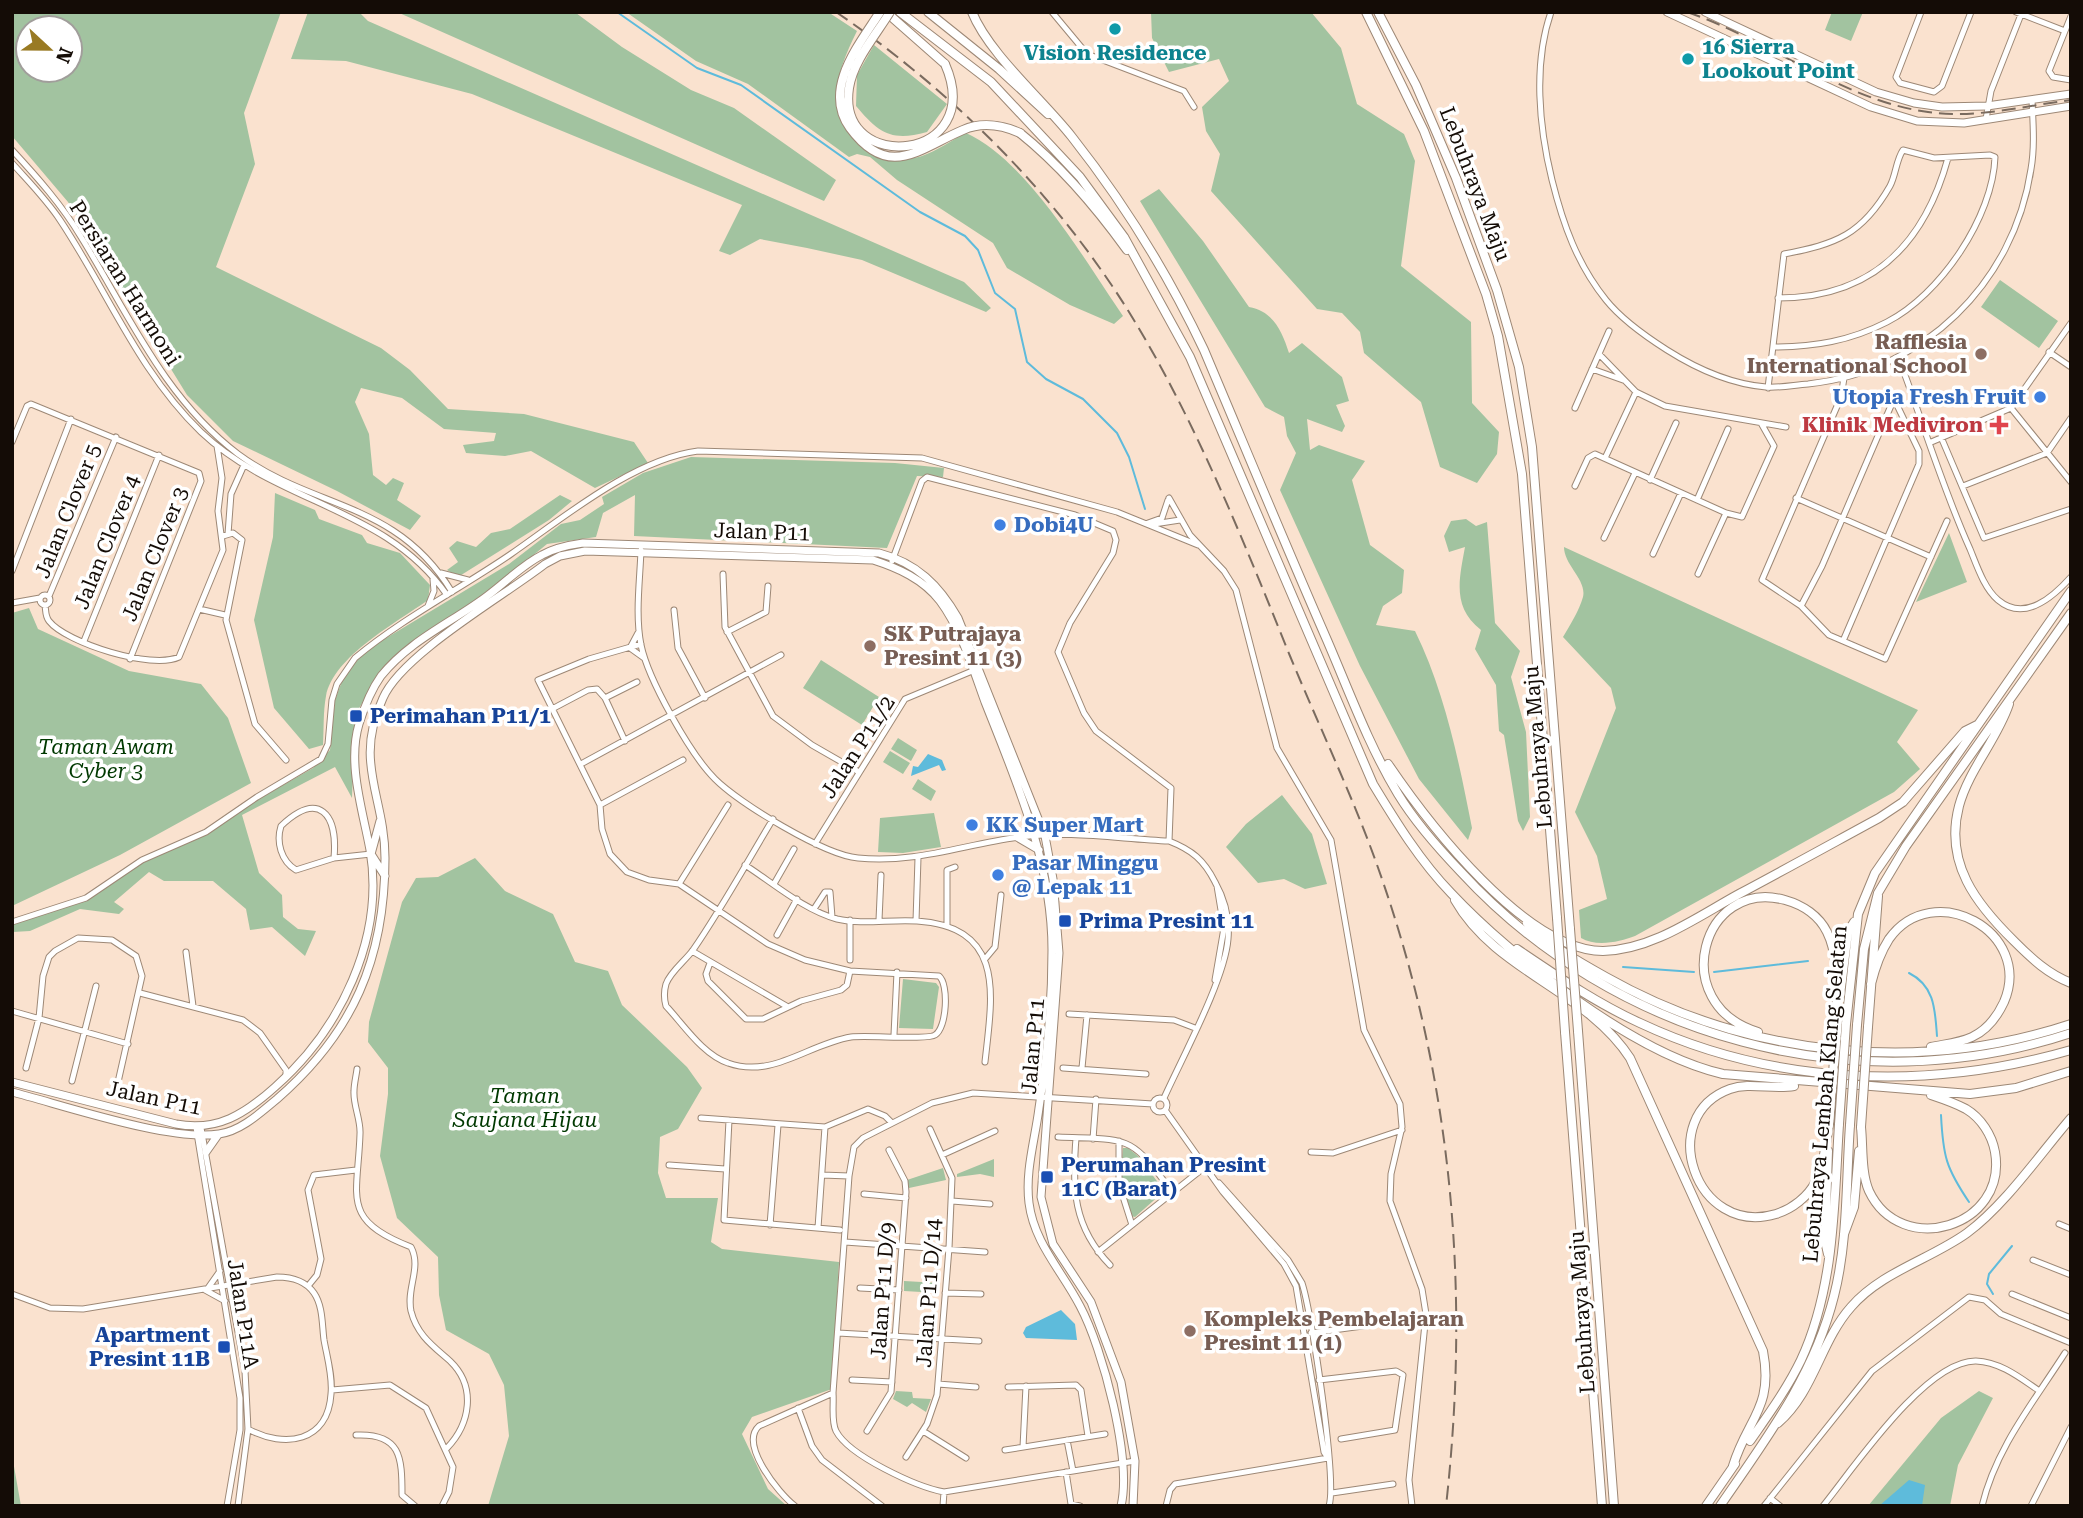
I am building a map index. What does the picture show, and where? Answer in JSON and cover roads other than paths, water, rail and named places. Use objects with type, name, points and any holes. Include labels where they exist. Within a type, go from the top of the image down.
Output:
[{"type":"highway","points":[[880,12],[851,60],[841,84],[842,114],[859,139],[884,155],[898,156],[921,153],[964,129],[989,125],[1020,133],[1040,148],[1099,211],[1153,286]]},
{"type":"highway","points":[[888,12],[945,64],[953,82],[954,101],[940,130],[926,142],[899,149],[888,147],[862,131],[851,114],[849,85],[855,69],[888,12]]},
{"type":"highway","points":[[900,12],[991,82],[1042,134],[1105,210],[1153,286],[1195,367],[1373,784],[1398,825],[1451,893],[1464,916],[1487,940],[1529,975],[1601,1022],[1630,1058],[1763,1351],[1767,1370],[1765,1390],[1756,1422],[1733,1466]]},
{"type":"highway","points":[[928,12],[999,69],[1071,135]]},
{"type":"highway","points":[[972,12],[992,46],[1071,135],[1136,226],[1191,323],[1398,794],[1426,833],[1500,912],[1549,951],[1603,986],[1649,1009],[1734,1041],[1802,1056],[1905,1062],[1971,1057],[2071,1033]]},
{"type":"highway","name":"Lebuhraya Maju","points":[[1366,12],[1406,90],[1444,180],[1486,294],[1501,348],[1522,474],[1602,1506]]},
{"type":"highway","name":"Lebuhraya Maju","points":[[1378,12],[1416,85],[1456,178],[1497,290],[1519,367],[1532,447],[1614,1506]]},
{"type":"highway","name":"Lebuhraya Lembah Klang Selatan","points":[[1706,1506],[1801,1360],[1821,1305],[1829,1260],[1839,1124],[1848,932],[1875,873],[2071,591]]},
{"type":"highway","name":"Lebuhraya Lembah Klang Selatan","points":[[1720,1506],[1778,1423],[1804,1377],[1824,1331],[1835,1294],[1842,1240],[1864,949],[1878,893],[1906,846],[2071,613]]},
{"type":"highway","points":[[2012,695],[2005,715],[1971,774],[1959,808],[1955,840],[1959,863],[1972,896],[1993,920],[2038,963],[2071,983]]},
{"type":"highway","points":[[1503,899],[1545,931],[1566,943],[1600,951],[1643,944],[1891,810],[1935,768],[1965,731],[1976,725]]},
{"type":"highway","points":[[1373,741],[1450,846],[1503,899],[1545,939],[1633,992],[1721,1027],[1796,1045],[1870,1052],[1956,1050],[2005,1042],[2071,1024]]},
{"type":"highway","points":[[1451,893],[1525,962],[1627,1031],[1678,1061],[1723,1074],[1922,1092],[1991,1092],[2044,1081],[2071,1070]]},
{"type":"highway","points":[[1842,1240],[1854,1207],[1871,984],[1880,907],[1878,893]]},
{"type":"highway","points":[[1796,1045],[1738,1025],[1718,1008],[1708,992],[1702,962],[1706,942],[1720,920],[1733,909],[1763,898],[1780,899],[1808,911],[1821,923],[1833,952],[1842,1023],[1829,1124],[1825,1241],[1829,1260]]},
{"type":"highway","points":[[1871,984],[1889,939],[1910,919],[1925,913],[1956,912],[1972,918],[1999,942],[2009,976],[2007,995],[1989,1025],[1959,1042],[1914,1051]]},
{"type":"highway","points":[[1497,934],[1568,984],[1641,1024],[1719,1052],[1760,1063],[1863,1076],[1920,1077],[2015,1065],[2071,1050]]},
{"type":"highway","points":[[1807,1083],[1730,1089],[1712,1100],[1692,1130],[1690,1146],[1696,1178],[1707,1195],[1728,1211],[1755,1217],[1783,1212],[1801,1200],[1815,1184],[1829,1124]]},
{"type":"highway","points":[[1861,1127],[1868,1188],[1886,1214],[1899,1223],[1925,1228],[1951,1226],[1968,1217],[1989,1194],[1995,1177],[1993,1144],[1987,1129],[1966,1109],[1922,1092]]},
{"type":"highway","points":[[1778,1423],[1801,1396],[1837,1325],[1850,1307],[1873,1287],[1970,1231],[2071,1118]]},
{"type":"main road","points":[[1667,12],[1871,107],[1932,124],[2071,106]]},
{"type":"main road","points":[[1705,12],[1889,97],[1942,107],[1987,106],[2071,94]]},
{"type":"main road","name":"Jalan P11","points":[[12,1082],[199,1132],[225,1122],[266,1096],[285,1079],[299,1064],[342,1003],[365,943],[371,902],[370,854],[356,767],[358,728],[364,708],[381,677],[400,656],[541,555],[583,542],[641,550],[873,560],[890,566],[918,581],[939,600],[977,670],[1040,850],[1047,880],[1052,952],[1040,1180],[1044,1215],[1058,1253],[1091,1302],[1107,1338],[1124,1393],[1135,1461],[1133,1506]]},
{"type":"main road","name":"Jalan P11","points":[[12,1091],[218,1135],[246,1124],[272,1104],[332,1044],[360,992],[374,956],[383,914],[385,876],[381,820],[368,752],[384,695],[401,671],[450,632],[560,556],[585,551],[641,550],[879,553],[894,557],[928,577],[945,596],[1045,836],[1055,892],[1059,953],[1044,1095],[1029,1170],[1031,1214],[1043,1247],[1072,1292],[1095,1337],[1108,1380],[1122,1462],[1121,1506]]},
{"type":"main road","points":[[468,609],[468,616],[478,614]]},
{"type":"main road","points":[[450,632],[461,621],[452,618]]},
{"type":"main road","points":[[1030,819],[1027,829],[1017,837],[1040,850]]},
{"type":"main road","points":[[381,820],[370,854],[385,876]]},
{"type":"main road","points":[[206,1152],[218,1135]]},
{"type":"street","points":[[1052,12],[1087,54],[1184,91],[1194,107]]},
{"type":"street","points":[[1551,12],[1542,59],[1543,132],[1563,223],[1586,272],[1613,308],[1658,344],[1705,372],[1768,387],[1844,378],[1899,359],[1946,326],[1973,296],[2001,257],[2022,207],[2031,170],[2032,100]]},
{"type":"street","points":[[1922,12],[1896,77],[1900,83],[1915,89],[1934,92],[1940,90],[1971,12]]},
{"type":"street","points":[[1986,119],[1991,91],[2020,13],[2065,31]]},
{"type":"street","points":[[2071,16],[2049,71],[2053,77],[2071,80]]},
{"type":"street","name":"Persiaran Harmoni","points":[[12,150],[81,236],[150,357],[197,416],[247,459],[284,479],[387,524],[441,573],[449,594]]},
{"type":"street","points":[[1768,387],[1782,256],[1808,252],[1841,240],[1864,221],[1892,183],[1900,154],[1906,150],[1948,158],[1990,155],[1995,160],[1980,219],[1969,239],[1933,285],[1911,305],[1889,322],[1834,343],[1773,347]]},
{"type":"street","points":[[1778,298],[1825,295],[1863,281],[1881,268],[1899,251],[1924,219],[1937,197],[1948,158]]},
{"type":"street","name":"Persiaran Harmoni","points":[[12,163],[58,217],[141,361],[164,391],[217,446],[243,466],[280,487],[382,532],[449,594]]},
{"type":"street","points":[[1928,443],[2011,408],[2071,323]]},
{"type":"street","points":[[1575,408],[1609,331]]},
{"type":"street","points":[[2049,352],[2071,367]]},
{"type":"street","points":[[1599,354],[1636,392],[1677,411],[1786,427]]},
{"type":"street","points":[[1899,359],[1949,503],[1983,578],[1999,600],[2023,609],[2041,604],[2071,577]]},
{"type":"street","points":[[1592,369],[1626,381]]},
{"type":"street","points":[[1844,378],[1841,397],[1762,577],[1763,582],[1801,606],[1823,630],[1885,659],[1947,521]]},
{"type":"street","points":[[1606,457],[1636,392]]},
{"type":"street","points":[[1801,606],[1844,517],[1893,401],[1899,405],[1921,457],[1843,641]]},
{"type":"street","name":"Jalan Clover 3","points":[[12,442],[27,406],[31,404],[196,470],[201,481],[131,659]]},
{"type":"street","points":[[2011,408],[2071,482]]},
{"type":"street","points":[[1963,486],[2048,453],[2071,418]]},
{"type":"street","points":[[12,571],[71,419]]},
{"type":"street","points":[[1650,480],[1676,423]]},
{"type":"street","points":[[1575,486],[1590,456],[1606,457],[1650,480],[1726,513],[1742,517],[1774,446],[1761,423]]},
{"type":"street","points":[[1697,500],[1728,429]]},
{"type":"street","points":[[1941,436],[1984,538],[2071,509]]},
{"type":"street","name":"Jalan Clover 5","points":[[45,605],[50,603],[49,596],[116,437]]},
{"type":"street","points":[[217,446],[222,478],[218,511],[226,535]]},
{"type":"street","points":[[12,922],[86,898],[142,860],[206,832],[257,797],[321,759],[328,744],[332,701],[343,672],[371,644],[594,497],[660,461],[698,451],[922,458],[1148,523],[1198,545]]},
{"type":"street","name":"Jalan Clover 4","points":[[84,641],[159,455]]},
{"type":"street","points":[[40,598],[50,622],[84,641],[131,659],[153,662],[179,657],[221,556],[236,479],[247,459]]},
{"type":"street","points":[[1604,538],[1635,473]]},
{"type":"street","points":[[222,478],[228,481],[236,479]]},
{"type":"street","points":[[890,566],[924,478],[972,487],[1075,515],[1113,531],[1116,540],[1113,553],[1070,623],[1058,652],[1084,713],[1096,731],[1171,788],[1168,841]]},
{"type":"street","points":[[1653,554],[1681,493]]},
{"type":"street","points":[[1148,523],[1165,515],[1169,498],[1180,520],[1198,545],[1224,571],[1236,590],[1277,748],[1332,841],[1364,1030],[1396,1090],[1402,1116],[1402,1130],[1391,1174],[1390,1201],[1422,1289],[1426,1314],[1409,1480],[1412,1506]]},
{"type":"street","points":[[1796,498],[1931,557]]},
{"type":"street","points":[[1698,574],[1726,513]]},
{"type":"street","points":[[1148,523],[1163,524],[1180,520]]},
{"type":"street","points":[[226,535],[238,536],[242,547],[225,615],[255,724],[286,760]]},
{"type":"street","points":[[641,550],[639,632],[644,659],[695,753],[716,780],[815,844],[856,858],[918,858],[1036,835],[1168,841],[1194,852],[1204,862],[1224,898],[1228,928],[1225,956],[1164,1098]]},
{"type":"street","points":[[441,573],[458,580],[470,580]]},
{"type":"street","points":[[723,574],[727,632],[773,716],[812,745],[859,772]]},
{"type":"street","points":[[427,608],[434,592],[433,578]]},
{"type":"street","points":[[727,632],[766,612],[768,586]]},
{"type":"street","points":[[12,603],[49,596]]},
{"type":"street","points":[[199,609],[225,615]]},
{"type":"street","points":[[674,610],[678,648],[705,698]]},
{"type":"street","points":[[630,648],[639,632]]},
{"type":"street","points":[[641,645],[589,659],[538,680],[600,805],[606,844],[618,863],[635,876],[679,884],[717,909],[779,949],[805,960],[850,971],[897,972],[942,978],[945,988],[942,1027],[937,1034],[929,1038],[894,1035],[842,1039],[768,1067],[726,1063],[707,1050],[666,1006],[667,982],[692,951],[717,909],[745,865],[773,818]]},
{"type":"street","points":[[630,648],[644,659]]},
{"type":"street","points":[[581,764],[782,655]]},
{"type":"street","name":"Jalan P11/2","points":[[815,844],[905,699],[977,670]]},
{"type":"street","points":[[605,698],[636,682]]},
{"type":"street","points":[[552,709],[593,688],[605,698],[625,741]]},
{"type":"street","points":[[600,805],[683,760]]},
{"type":"street","points":[[679,884],[728,805]]},
{"type":"street","points":[[334,858],[331,822],[325,810],[317,807],[306,809],[281,826],[279,838],[282,854],[288,865],[296,870],[334,858],[370,854]]},
{"type":"street","points":[[774,884],[794,849]]},
{"type":"street","points":[[916,921],[918,858]]},
{"type":"street","points":[[745,865],[797,899],[832,917],[947,925],[971,941],[985,959],[992,982],[985,1062]]},
{"type":"street","points":[[947,925],[947,870],[955,867]]},
{"type":"street","points":[[879,920],[881,875]]},
{"type":"street","points":[[1215,980],[1224,927],[1217,886]]},
{"type":"street","points":[[814,909],[827,891],[832,901],[832,917]]},
{"type":"street","points":[[985,959],[995,947],[1000,895]]},
{"type":"street","points":[[777,935],[797,899]]},
{"type":"street","points":[[850,920],[850,960]]},
{"type":"street","points":[[1188,925],[1224,927]]},
{"type":"street","points":[[26,1068],[39,1018],[43,976],[49,957],[78,938],[112,940],[136,956],[142,976],[141,993],[116,1091]]},
{"type":"street","points":[[692,951],[788,1007]]},
{"type":"street","points":[[186,952],[193,1006]]},
{"type":"street","points":[[710,963],[706,974],[708,981],[746,1019],[763,1019],[788,1007],[845,988],[850,971]]},
{"type":"street","points":[[894,1035],[897,972]]},
{"type":"street","points":[[72,1081],[96,986]]},
{"type":"street","points":[[141,993],[243,1020],[260,1034],[283,1065],[286,1070],[285,1079]]},
{"type":"street","points":[[12,1012],[128,1044]]},
{"type":"street","points":[[1069,1013],[1174,1020],[1195,1028]]},
{"type":"street","points":[[1082,1068],[1087,1014]]},
{"type":"street","points":[[283,1065],[299,1064]]},
{"type":"street","points":[[1063,1068],[1146,1074]]},
{"type":"street","points":[[357,1069],[354,1092],[360,1129],[356,1170],[357,1203],[365,1219],[380,1234],[411,1247],[417,1258],[411,1287],[411,1310],[420,1332],[434,1350],[451,1362],[464,1381],[468,1402],[464,1423],[458,1436],[447,1448]]},
{"type":"street","points":[[1135,1461],[944,1492],[894,1474],[842,1439],[835,1429],[833,1393],[849,1176],[854,1147],[863,1138],[932,1103],[973,1093],[1044,1095],[1153,1104]]},
{"type":"street","points":[[1153,1104],[1157,1098],[1164,1098]]},
{"type":"street","points":[[1164,1098],[1167,1104],[1165,1110]]},
{"type":"street","points":[[1093,1139],[1096,1099]]},
{"type":"street","points":[[1153,1104],[1157,1111],[1165,1110]]},
{"type":"street","points":[[701,1118],[824,1127],[868,1109],[885,1115],[891,1122]]},
{"type":"street","points":[[1165,1110],[1216,1181],[1284,1264],[1297,1286],[1324,1452],[1328,1458]]},
{"type":"street","points":[[729,1120],[722,1216],[728,1222],[840,1230]]},
{"type":"street","points":[[770,1225],[778,1125]]},
{"type":"street","points":[[818,1228],[824,1127]]},
{"type":"street","name":"Jalan P11 D/14","points":[[906,1457],[934,1409],[949,1248],[952,1178],[930,1129]]},
{"type":"street","points":[[1311,1152],[1329,1154],[1402,1130]]},
{"type":"street","points":[[943,1155],[995,1131]]},
{"type":"street","name":"Jalan P11A","points":[[199,1132],[206,1152],[228,1274],[226,1286]]},
{"type":"street","name":"Jalan P11A","points":[[199,1132],[220,1271],[226,1286],[245,1371],[248,1429],[238,1506]]},
{"type":"street","points":[[1058,1137],[1119,1141],[1139,1149],[1172,1192]]},
{"type":"street","points":[[1076,1138],[1073,1190],[1087,1237],[1110,1265]]},
{"type":"street","points":[[1119,1141],[1119,1184],[1132,1225]]},
{"type":"street","name":"Jalan P11 D/9","points":[[867,1431],[888,1399],[896,1336],[906,1198],[905,1181],[889,1150]]},
{"type":"street","points":[[669,1165],[725,1169]]},
{"type":"street","points":[[1098,1252],[1206,1166]]},
{"type":"street","points":[[308,1286],[317,1275],[321,1259],[308,1190],[310,1181],[314,1175],[356,1170]]},
{"type":"street","points":[[822,1175],[849,1176]]},
{"type":"street","points":[[1216,1181],[1228,1190],[1299,1276],[1319,1380],[1332,1493],[1329,1506]]},
{"type":"street","points":[[864,1194],[906,1198]]},
{"type":"street","points":[[952,1201],[990,1203]]},
{"type":"street","points":[[2059,1224],[2071,1229]]},
{"type":"street","points":[[845,1242],[985,1252]]},
{"type":"street","points":[[2033,1260],[2071,1275]]},
{"type":"street","points":[[205,1290],[220,1271]]},
{"type":"street","points":[[228,1274],[243,1283]]},
{"type":"street","points":[[12,1294],[50,1308],[83,1309],[285,1277],[308,1286],[319,1302],[332,1390],[324,1419],[307,1436],[288,1441],[262,1436],[248,1429]]},
{"type":"street","points":[[205,1290],[229,1300],[243,1283]]},
{"type":"street","points":[[860,1288],[899,1290]]},
{"type":"street","points":[[945,1293],[981,1294]]},
{"type":"street","points":[[2012,1294],[2071,1318]]},
{"type":"street","points":[[1764,1506],[1872,1371],[1969,1297],[1985,1300],[2001,1314],[2069,1341],[1992,1472],[1982,1506]]},
{"type":"street","name":"Jalan P11A","points":[[227,1506],[240,1430],[229,1300]]},
{"type":"street","points":[[1311,1333],[1370,1325]]},
{"type":"street","points":[[838,1333],[979,1341]]},
{"type":"street","points":[[1823,1506],[1909,1400],[1945,1372],[1962,1363],[1984,1362],[2004,1368],[2038,1390]]},
{"type":"street","points":[[1319,1380],[1396,1371],[1403,1375],[1395,1430],[1341,1438]]},
{"type":"street","points":[[852,1380],[892,1382]]},
{"type":"street","points":[[332,1390],[377,1384],[402,1390],[426,1408],[447,1448],[453,1467],[453,1480],[442,1506]]},
{"type":"street","points":[[938,1384],[976,1387]]},
{"type":"street","points":[[1023,1447],[1026,1386]]},
{"type":"street","points":[[1008,1387],[1079,1387],[1088,1436]]},
{"type":"street","points":[[795,1506],[774,1485],[751,1437],[759,1426],[833,1393]]},
{"type":"street","points":[[798,1408],[812,1446],[822,1460],[882,1506]]},
{"type":"street","points":[[2031,1506],[2071,1427]]},
{"type":"street","points":[[923,1430],[966,1458]]},
{"type":"street","points":[[356,1435],[374,1434],[388,1440],[395,1447],[402,1464],[402,1494],[415,1506]]},
{"type":"street","points":[[1005,1450],[1105,1434]]},
{"type":"street","points":[[246,1442],[262,1436]]},
{"type":"street","points":[[1067,1440],[1071,1504]]},
{"type":"street","points":[[1166,1506],[1170,1490],[1175,1484],[1328,1458]]},
{"type":"street","points":[[1332,1493],[1393,1484]]},
{"type":"street","points":[[943,1506],[944,1492]]},
{"type":"street","points":[[1770,1498],[1780,1506]]},
{"type":"street","points":[[1062,1506],[1080,1506]]},
{"type":"water","points":[[928,754],[942,760],[946,770],[942,771],[939,765],[911,776],[913,766],[918,767]]},
{"type":"water","points":[[1061,1310],[1075,1324],[1077,1340],[1026,1338],[1023,1333],[1026,1327]]},
{"type":"water","points":[[1909,1480],[1925,1485],[1922,1506],[1879,1506]]},
{"type":"waterway","points":[[617,12],[697,68],[741,85],[920,212],[965,236],[978,250],[995,293],[1015,309],[1027,362],[1046,379],[1083,399],[1117,433],[1129,457],[1145,509]]},
{"type":"waterway","points":[[1714,972],[1808,961]]},
{"type":"waterway","points":[[1623,967],[1694,972]]},
{"type":"waterway","points":[[1909,973],[1918,978],[1929,992],[1937,1036]]},
{"type":"waterway","points":[[1941,1115],[1947,1161],[1969,1202]]},
{"type":"waterway","points":[[1993,1294],[1987,1284],[1989,1274],[2012,1246]]},
{"type":"railway","points":[[836,12],[920,75],[998,147],[1068,226],[1129,312],[1197,437],[1350,796],[1373,853],[1407,959],[1426,1035],[1440,1113],[1450,1190],[1455,1268],[1456,1347],[1446,1506]]},
{"type":"railway","points":[[1687,12],[1747,37],[1836,83],[1897,106],[1928,112],[1963,114],[2071,100]]},
{"type":"place","name":"Vision Residence","points":[[1115,29]]},
{"type":"place","name":"16 Sierra Lookout Point","points":[[1688,59]]},
{"type":"place","name":"Rafflesia International School","points":[[1981,354]]},
{"type":"place","name":"Utopia Fresh Fruit","points":[[2040,397]]},
{"type":"place","name":"Klinik Mediviron","points":[[1999,425]]},
{"type":"place","name":"Dobi4U","points":[[1000,525]]},
{"type":"place","name":"SK Putrajaya Presint 11 (3)","points":[[870,646]]},
{"type":"place","name":"Perimahan P11/1","points":[[356,716]]},
{"type":"place","name":"KK Super Mart","points":[[972,825]]},
{"type":"place","name":"Pasar Minggu @ Lepak 11","points":[[998,875]]},
{"type":"place","name":"Prima Presint 11","points":[[1065,921]]},
{"type":"place","name":"Perumahan Presint 11C (Barat)","points":[[1047,1177]]},
{"type":"place","name":"Kompleks Pembelajaran Presint 11 (1)","points":[[1190,1331]]},
{"type":"place","name":"Apartment Presint 11B","points":[[224,1347]]},
{"type":"park label","name":"Taman Awam Cyber 3","points":[[106,759]]},
{"type":"park label","name":"Taman Saujana Hijau","points":[[525,1108]]}]
